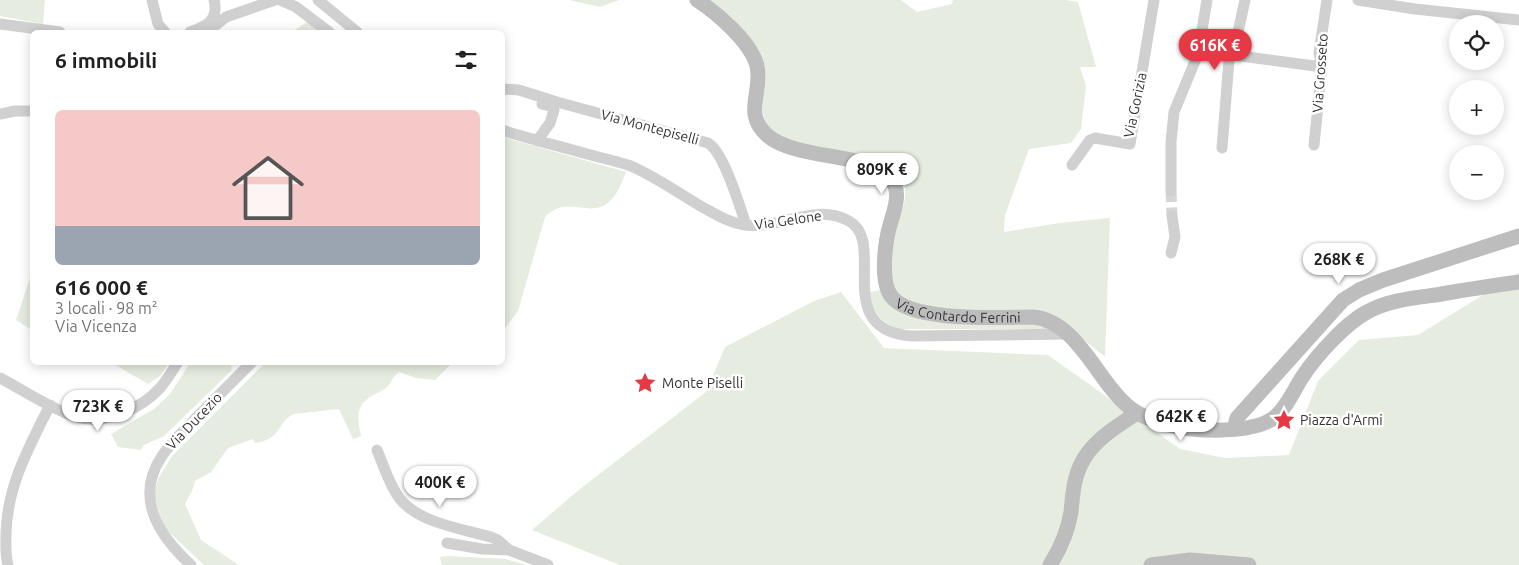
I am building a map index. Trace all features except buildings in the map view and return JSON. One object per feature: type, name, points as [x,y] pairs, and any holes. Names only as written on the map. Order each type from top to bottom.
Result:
[{"type":"main road","name":"Via Contardo Ferrini","points":[[697,0],[721,19],[754,56],[758,74],[754,112],[759,126],[770,138],[792,148],[875,167],[888,174],[892,179],[897,196],[887,239],[885,261],[888,289],[893,298],[908,307],[937,315],[1042,318],[1054,322],[1067,334],[1121,399],[1137,413],[1161,423],[1190,428],[1234,429],[1264,424],[1275,417],[1285,405],[1304,374],[1317,358],[1351,323],[1366,312],[1398,300],[1519,282]]},
{"type":"main road","points":[[1234,429],[1237,418],[1343,300],[1377,282],[1519,236]]},
{"type":"main road","points":[[1050,565],[1064,540],[1074,480],[1082,461],[1100,440],[1137,413]]},
{"type":"main road","points":[[1151,565],[1190,560],[1249,565]]},
{"type":"street","points":[[152,0],[158,24],[163,30]]},
{"type":"street","points":[[208,30],[216,20],[214,0]]},
{"type":"street","points":[[195,30],[216,20],[275,0]]},
{"type":"street","points":[[280,0],[296,7],[326,30]]},
{"type":"street","points":[[318,0],[355,30]]},
{"type":"street","name":"Via Gorizia","points":[[1072,165],[1090,140],[1095,138],[1130,144],[1154,0]]},
{"type":"street","points":[[1171,191],[1171,142],[1174,112],[1198,54],[1207,0]]},
{"type":"street","points":[[1222,148],[1229,60],[1233,55],[1245,0]]},
{"type":"street","name":"Via Grosseto","points":[[1314,145],[1322,67],[1320,53],[1327,0]]},
{"type":"street","points":[[1358,0],[1416,4],[1519,20]]},
{"type":"street","points":[[0,24],[45,30]]},
{"type":"street","points":[[1233,55],[1322,67]]},
{"type":"street","points":[[507,89],[513,96],[552,107],[554,110],[550,122],[537,140]]},
{"type":"street","name":"Via Montepiselli","points":[[507,89],[519,90],[708,143],[713,146],[736,193],[746,225]]},
{"type":"street","points":[[0,114],[30,111]]},
{"type":"street","name":"Via Gelone","points":[[505,131],[630,166],[718,216],[736,224],[771,224],[816,213],[837,215],[854,223],[864,245],[864,281],[867,303],[879,325],[894,333],[912,336],[1067,334]]},
{"type":"street","points":[[1171,253],[1175,237],[1172,216]]},
{"type":"street","points":[[0,378],[69,414],[84,419],[94,419],[113,416],[137,405],[153,394],[166,381],[176,365]]},
{"type":"street","name":"Via Ducezio","points":[[191,565],[167,540],[154,519],[149,499],[153,476],[162,455],[176,438],[249,365]]},
{"type":"street","points":[[8,565],[6,558],[7,521],[15,478],[50,405]]},
{"type":"street","points":[[377,450],[399,498],[411,509],[434,520],[492,537],[508,550],[548,565]]},
{"type":"street","points":[[447,543],[494,551],[508,550]]},
{"type":"shaded area","points":[[0,0],[45,0],[43,24],[0,16]]},
{"type":"shaded area","points":[[569,0],[619,0],[600,7]]},
{"type":"shaded area","points":[[709,0],[901,0],[917,12],[952,4],[953,0],[1066,0],[1078,2],[1096,67],[1080,67],[1086,86],[1081,129],[1071,143],[1029,149],[1005,215],[1004,232],[1060,223],[1110,218],[1105,357],[1066,325],[940,311],[899,298],[892,287],[890,272],[894,238],[905,198],[904,184],[901,177],[893,168],[880,161],[790,142],[777,136],[770,128],[763,114],[765,77],[761,55],[753,42]]},
{"type":"shaded area","points":[[308,21],[323,30],[295,30]]},
{"type":"shaded area","points":[[505,138],[626,172],[615,195],[602,207],[562,207],[553,210],[545,217],[518,311],[505,328]]},
{"type":"shaded area","points":[[1519,273],[1519,565],[620,565],[532,530],[580,489],[706,392],[725,347],[814,301],[841,292],[884,348],[1048,355],[1180,449],[1225,458],[1289,455],[1318,381],[1359,340],[1418,335]]},
{"type":"shaded area","points":[[30,278],[30,329],[16,320]]},
{"type":"shaded area","points":[[881,290],[884,298],[1052,329],[900,329],[893,327],[883,320],[875,311],[870,292]]},
{"type":"shaded area","points":[[115,365],[168,365],[160,376],[148,384]]},
{"type":"shaded area","points":[[189,365],[231,365],[232,370],[164,436],[144,445],[141,450],[118,447],[111,434],[154,409],[170,394]]},
{"type":"shaded area","points":[[263,365],[450,365],[435,380],[416,378],[399,372],[387,387],[363,403],[358,418],[361,436],[353,439],[339,409],[293,414],[270,438],[255,443],[253,439],[228,448],[211,472],[195,481],[185,504],[201,540],[239,565],[204,565],[168,531],[162,522],[155,501],[155,490],[159,477],[172,456]]},
{"type":"shaded area","points":[[440,557],[505,559],[527,565],[442,565]]},
{"type":"tunnel","points":[[1171,191],[1172,216]]},
{"type":"place","name":"Monte Piselli","points":[[645,383]]},
{"type":"place","name":"Piazza d'Armi","points":[[1284,420]]}]
